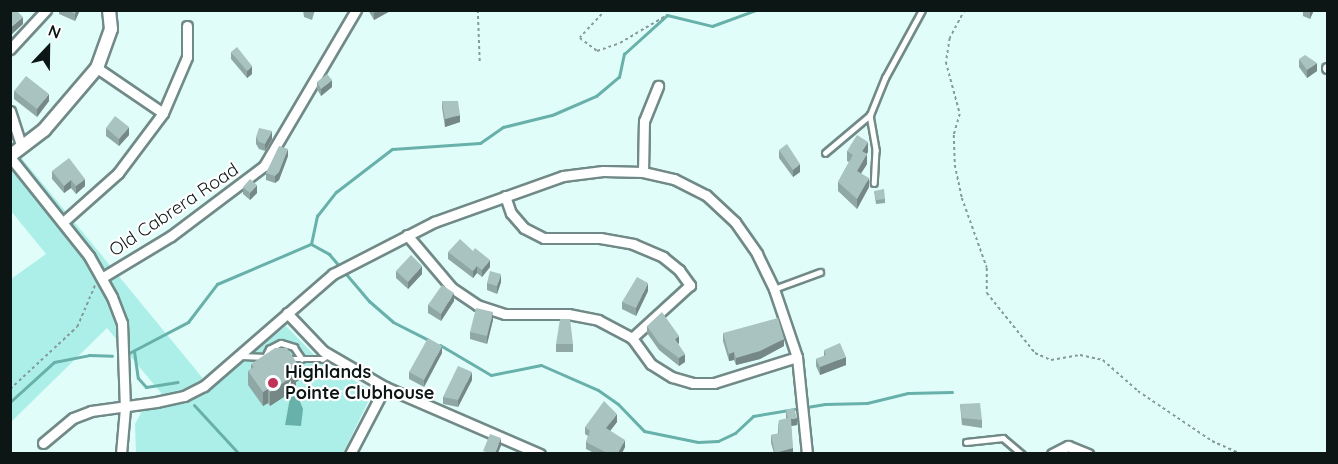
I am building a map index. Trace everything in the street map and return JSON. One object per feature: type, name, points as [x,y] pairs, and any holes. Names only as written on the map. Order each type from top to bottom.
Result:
[{"type":"street","points":[[10,49],[46,10]]},
{"type":"street","points":[[109,10],[111,29],[97,68],[70,103],[10,157],[63,222],[103,277],[122,323],[125,408],[121,453]]},
{"type":"street","name":"Old Cabrera Road","points":[[103,277],[206,212],[264,166],[356,10]]},
{"type":"street","points":[[63,222],[118,173],[163,113],[187,57],[186,27]]},
{"type":"street","points":[[97,68],[163,113]]},
{"type":"street","points":[[643,172],[644,121],[658,86]]},
{"type":"street","points":[[10,111],[22,147]]},
{"type":"street","points":[[43,444],[73,418],[91,411],[125,408],[184,396],[242,356],[333,273],[407,235],[505,196],[563,176],[603,171],[643,172],[674,180],[706,195],[735,222],[757,254],[774,289],[797,357],[807,453]]},
{"type":"street","points":[[505,196],[511,213],[524,228],[544,238],[600,238],[633,244],[663,256],[679,270],[690,285],[632,338]]},
{"type":"street","points":[[407,235],[452,288],[477,305],[505,314],[568,314],[598,320],[632,338],[651,364],[693,383],[714,383],[797,357]]},
{"type":"street","points":[[287,313],[304,334],[329,354],[385,387],[540,453]]},
{"type":"street","points":[[350,453],[385,387]]},
{"type":"street","points":[[1052,453],[1068,446],[1088,453]]},
{"type":"lane","points":[[825,153],[870,115],[885,78],[922,10]]},
{"type":"lane","points":[[870,115],[876,150],[874,183]]},
{"type":"lane","points":[[774,289],[820,272]]},
{"type":"lane","points":[[265,357],[269,349],[281,343],[294,347],[302,359]]},
{"type":"lane","points":[[282,358],[322,359],[329,354]]},
{"type":"lane","points":[[242,356],[274,358]]},
{"type":"lane","points":[[966,442],[1003,438],[1022,453]]},
{"type":"path","points":[[478,10],[480,62]]},
{"type":"path","points":[[606,10],[579,38],[597,51],[620,43],[667,15]]},
{"type":"path","points":[[965,10],[950,38],[946,62],[960,114],[954,135],[956,165],[962,198],[987,268],[987,293],[1035,353],[1051,360],[1080,355],[1103,360],[1137,391],[1212,441],[1240,453]]},
{"type":"path","name":"Old Cabrera Road","points":[[10,389],[77,327],[88,296],[103,277]]},
{"type":"shaded area","points":[[10,144],[210,387],[286,326],[317,358],[373,392],[343,453],[136,453],[135,424],[142,411],[171,405],[107,328],[11,422],[11,279],[46,254],[11,211]]},
{"type":"shaded area","points":[[297,394],[303,409],[301,426],[285,425],[290,398]]},
{"type":"building","points":[[10,10],[16,10],[23,17],[10,28]]},
{"type":"building","points":[[237,47],[252,66],[247,71],[231,52]]},
{"type":"building","points":[[1305,55],[1317,63],[1307,70],[1299,59]]},
{"type":"building","points":[[327,74],[332,80],[321,89],[317,82]]},
{"type":"building","points":[[26,76],[49,94],[37,109],[14,91]]},
{"type":"building","points":[[442,101],[458,101],[460,115],[445,119]]},
{"type":"building","points":[[115,116],[129,127],[119,139],[106,128]]},
{"type":"building","points":[[259,128],[272,131],[265,144],[259,142],[256,137]]},
{"type":"building","points":[[857,135],[868,142],[862,151],[867,154],[857,171],[869,178],[857,199],[838,182],[853,155],[847,151]]},
{"type":"building","points":[[787,144],[800,164],[793,170],[779,150]]},
{"type":"building","points":[[279,146],[288,149],[279,172],[275,176],[266,173]]},
{"type":"building","points":[[69,158],[85,179],[76,186],[71,180],[64,186],[52,171]]},
{"type":"building","points":[[250,179],[257,185],[250,193],[243,187]]},
{"type":"building","points":[[884,189],[885,199],[876,200],[874,191]]},
{"type":"building","points":[[460,239],[473,251],[475,248],[490,260],[482,270],[477,266],[473,271],[448,252]]},
{"type":"building","points":[[411,255],[422,266],[408,282],[396,271]]},
{"type":"building","points":[[490,271],[501,274],[497,286],[487,283]]},
{"type":"building","points":[[637,277],[648,283],[636,308],[622,302]]},
{"type":"building","points":[[442,285],[454,293],[441,314],[428,305]]},
{"type":"building","points":[[476,308],[493,312],[487,336],[470,332]]},
{"type":"building","points":[[662,312],[679,336],[675,339],[685,354],[679,358],[659,343],[647,326]]},
{"type":"building","points":[[778,318],[784,339],[760,351],[736,358],[734,352],[729,354],[723,333]]},
{"type":"building","points":[[560,319],[570,319],[573,344],[556,344]]},
{"type":"building","points":[[428,338],[442,346],[424,380],[409,372]]},
{"type":"building","points":[[840,343],[846,357],[820,367],[816,359],[826,355],[824,350]]},
{"type":"building","points":[[275,348],[287,348],[299,366],[293,370],[296,374],[270,392],[268,389],[263,392],[248,371],[254,367],[251,364]]},
{"type":"building","points":[[458,366],[472,372],[458,400],[443,397]]},
{"type":"building","points":[[604,401],[617,414],[606,428],[625,440],[618,453],[607,453],[586,442],[590,431],[585,427]]},
{"type":"building","points":[[980,403],[982,420],[962,418],[960,404]]},
{"type":"building","points":[[794,408],[797,418],[791,419],[793,448],[775,453],[771,435],[779,433],[779,420],[788,418],[786,410]]},
{"type":"building","points":[[490,434],[501,438],[495,453],[483,451]]},
{"type":"waterway","points":[[129,353],[188,322],[217,284],[311,244],[317,216],[336,192],[392,149],[480,143],[503,127],[552,115],[596,96],[619,77],[624,54],[667,15],[712,26],[756,10]]},
{"type":"waterway","points":[[311,244],[329,254],[369,301],[393,322],[428,340]]},
{"type":"waterway","points":[[440,345],[491,375],[541,365],[598,390],[618,404],[644,431],[698,442],[718,441],[735,433],[753,416],[825,404],[867,403],[908,393],[952,392]]},
{"type":"waterway","points":[[134,351],[138,378],[146,387],[178,382]]},
{"type":"waterway","points":[[10,402],[54,362],[89,355],[112,356]]},
{"type":"waterway","points":[[194,405],[239,454]]},
{"type":"place","name":"Highlands Pointe Clubhouse","points":[[273,383]]}]
